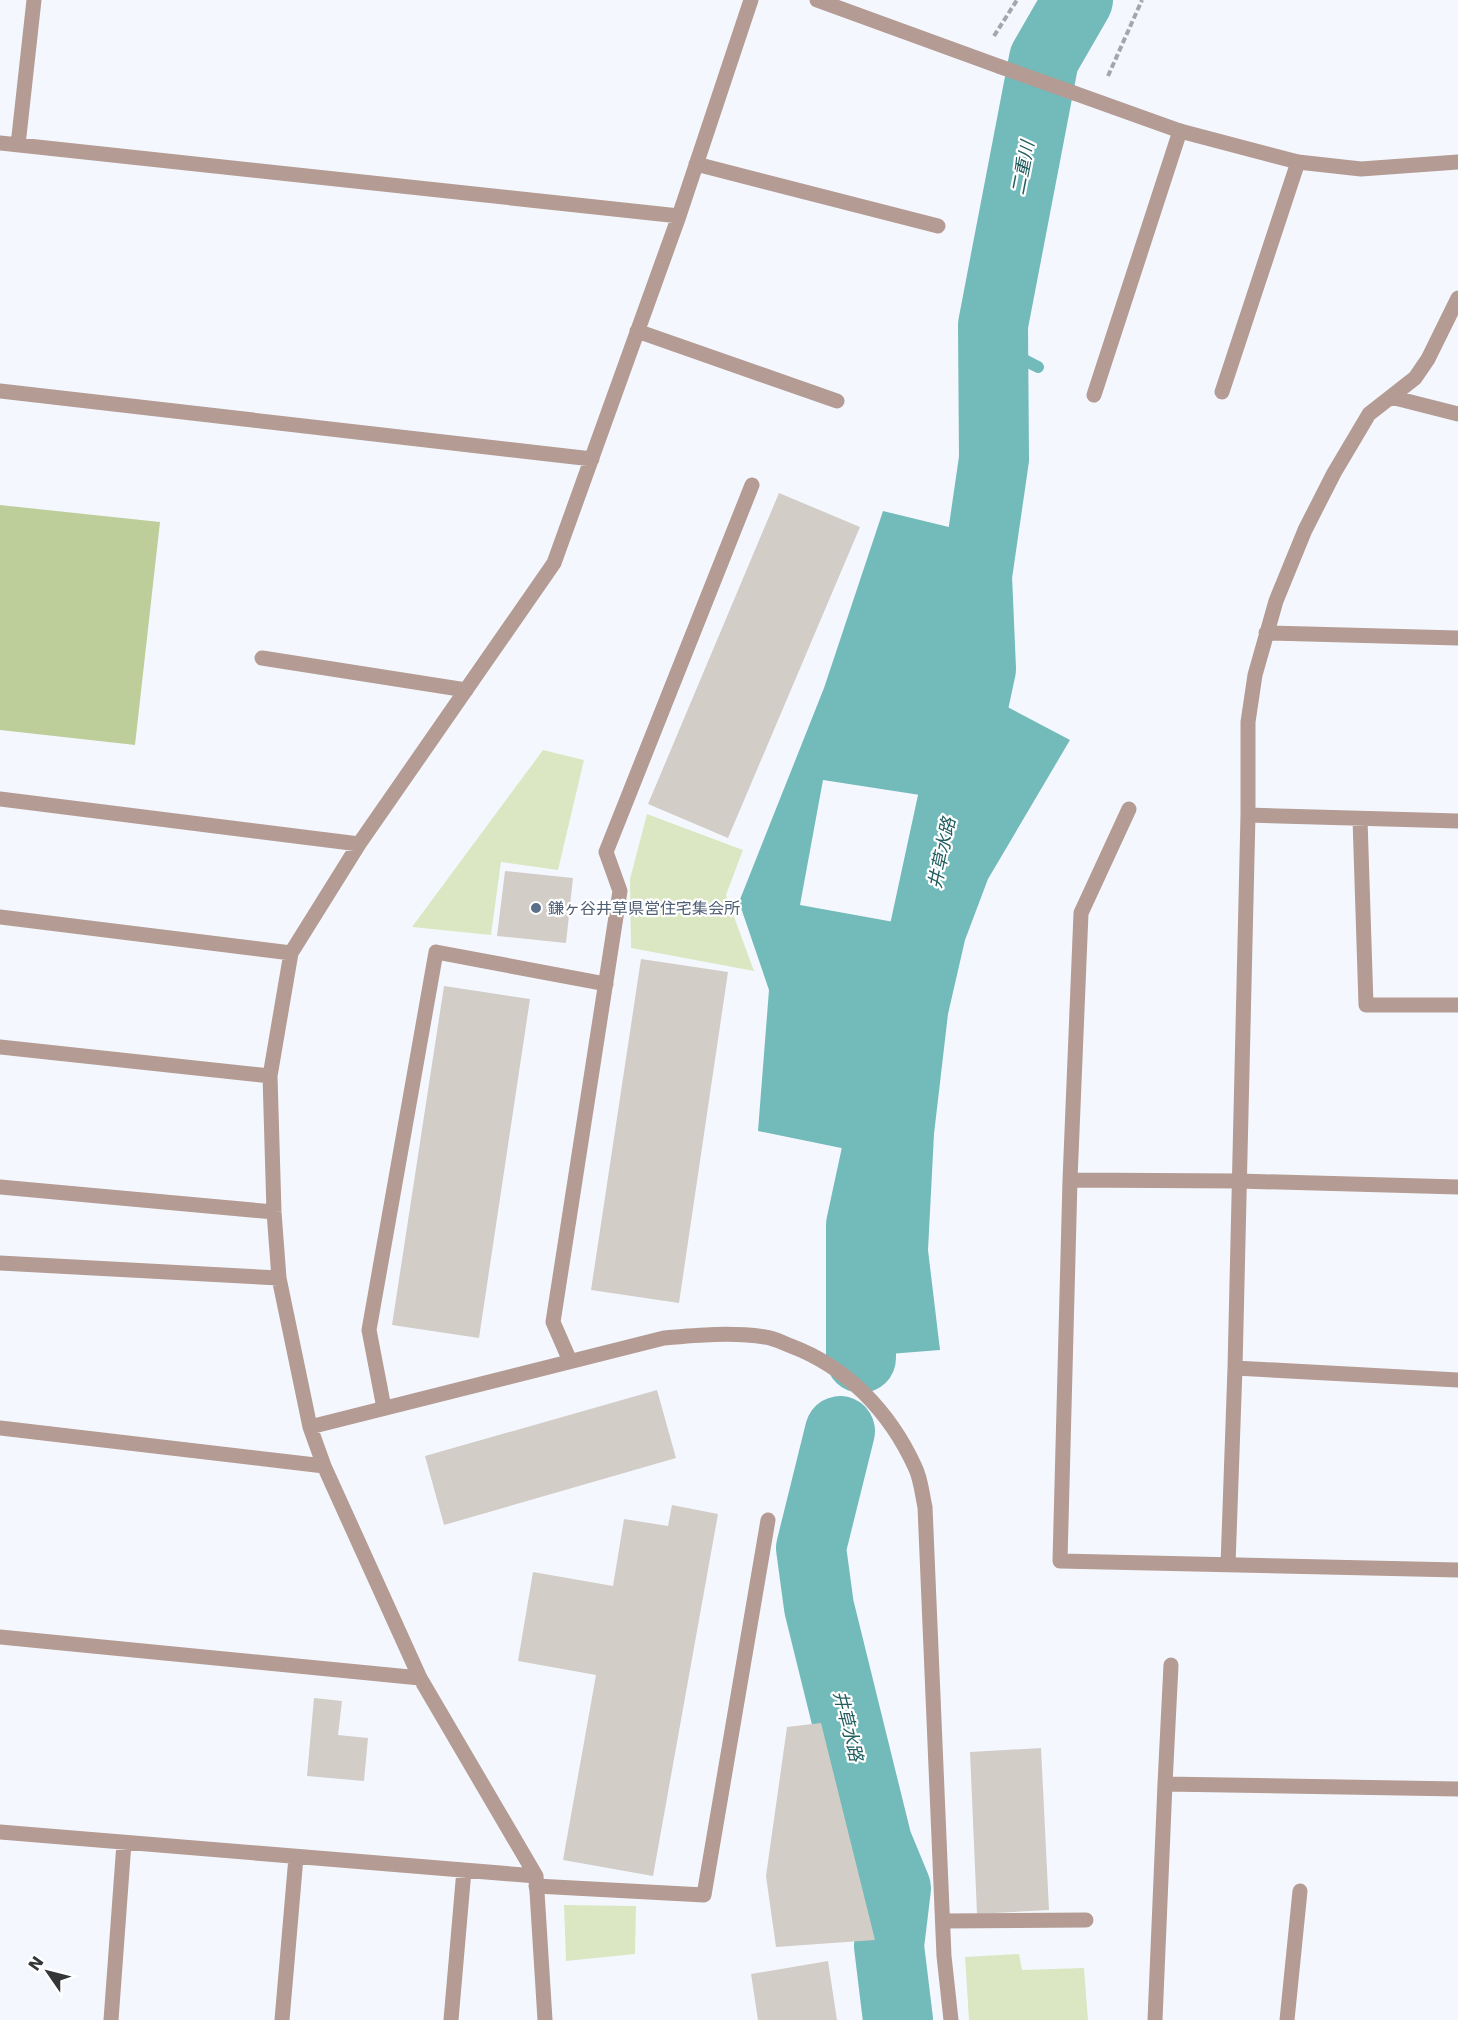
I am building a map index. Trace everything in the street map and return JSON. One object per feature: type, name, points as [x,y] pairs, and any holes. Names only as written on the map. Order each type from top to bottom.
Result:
[{"type":"street","points":[[18,145],[34,0]]},
{"type":"street","points":[[544,2020],[536,1881],[420,1678],[324,1466],[309,1427],[279,1278],[274,1212],[270,1076],[291,953],[359,844],[554,563],[679,216],[752,0]]},
{"type":"street","points":[[817,0],[1180,131],[1298,162],[1361,169],[1458,162]]},
{"type":"street","points":[[1094,395],[1180,131]]},
{"type":"street","points":[[0,143],[679,216]]},
{"type":"street","points":[[1221,392],[1298,162]]},
{"type":"street","points":[[696,164],[938,226]]},
{"type":"street","points":[[1228,1565],[1235,1368],[1248,815],[1248,722],[1255,675],[1276,601],[1305,531],[1334,473],[1369,414],[1415,378],[1428,359],[1458,298]]},
{"type":"street","points":[[637,331],[837,401]]},
{"type":"street","points":[[0,391],[592,459]]},
{"type":"street","points":[[1391,397],[1458,414]]},
{"type":"street","points":[[570,1361],[553,1322],[620,891],[606,852],[752,485]]},
{"type":"street","points":[[1266,633],[1458,638]]},
{"type":"street","points":[[262,658],[466,690]]},
{"type":"street","points":[[0,799],[359,844]]},
{"type":"street","points":[[1129,809],[1082,913],[1070,1180],[1060,1561],[1458,1570]]},
{"type":"street","points":[[1248,815],[1458,821]]},
{"type":"street","points":[[1360,819],[1366,1005],[1458,1005]]},
{"type":"street","points":[[0,917],[291,953]]},
{"type":"street","points":[[384,1408],[369,1330],[436,952],[606,984]]},
{"type":"street","points":[[0,1047],[270,1076]]},
{"type":"street","points":[[1070,1180],[1239,1181],[1458,1187]]},
{"type":"street","points":[[0,1187],[274,1212]]},
{"type":"street","points":[[0,1263],[279,1278]]},
{"type":"street","points":[[309,1427],[664,1338],[711,1334],[767,1337],[799,1349],[831,1366],[873,1400],[897,1435],[916,1469],[925,1507],[944,1956],[951,2020]]},
{"type":"street","points":[[1235,1368],[1458,1380]]},
{"type":"street","points":[[0,1428],[324,1466]]},
{"type":"street","points":[[0,1832],[464,1870],[536,1881],[704,1895],[768,1520]]},
{"type":"street","points":[[0,1637],[420,1678]]},
{"type":"street","points":[[1155,2020],[1171,1665]]},
{"type":"street","points":[[1166,1784],[1458,1789]]},
{"type":"street","points":[[111,2020],[124,1843]]},
{"type":"street","points":[[282,2020],[296,1857]]},
{"type":"street","points":[[452,2020],[464,1870]]},
{"type":"street","points":[[1287,2020],[1300,1891]]},
{"type":"street","points":[[943,1921],[1086,1920]]},
{"type":"path","points":[[978,59],[1017,0]]},
{"type":"path","points":[[1096,102],[1142,0]]},
{"type":"green space","points":[[0,505],[160,522],[135,745],[0,730]]},
{"type":"green space","points":[[543,750],[584,760],[558,870],[501,862],[491,935],[412,927]]},
{"type":"green space","points":[[647,814],[743,850],[726,895],[754,971],[631,948],[630,879]]},
{"type":"green space","points":[[564,1905],[636,1906],[635,1954],[566,1961]]},
{"type":"green space","points":[[1019,1954],[1022,1970],[1084,1968],[1088,2020],[969,2020],[965,1957]]},
{"type":"water","points":[[883,511],[957,529],[950,578],[954,660],[933,797],[823,780],[800,905],[905,924],[851,1150],[758,1131],[769,990],[739,902],[824,688]]},
{"type":"water","points":[[1000,703],[1070,740],[988,879],[965,940],[948,1014],[934,1134],[928,1250],[940,1350],[889,1354],[885,1246],[888,1215],[966,880]]},
{"type":"building","points":[[779,493],[860,527],[728,838],[648,804]]},
{"type":"building","points":[[505,871],[573,878],[566,943],[497,936]]},
{"type":"building","points":[[641,959],[728,972],[679,1303],[591,1290]]},
{"type":"building","points":[[444,986],[530,999],[479,1338],[392,1325]]},
{"type":"building","points":[[657,1390],[676,1458],[444,1525],[425,1456]]},
{"type":"building","points":[[672,1505],[718,1514],[653,1876],[563,1860],[596,1675],[518,1661],[533,1572],[613,1586],[624,1519],[668,1526]]},
{"type":"building","points":[[314,1698],[342,1701],[338,1735],[368,1738],[364,1781],[307,1776]]},
{"type":"building","points":[[821,1723],[875,1940],[776,1947],[766,1876],[787,1727]]},
{"type":"building","points":[[1041,1748],[1049,1910],[977,1914],[970,1752]]},
{"type":"building","points":[[828,1961],[837,2020],[758,2020],[751,1974]]},
{"type":"waterway","name":"井草水路","points":[[861,1358],[861,1225],[981,669],[977,576],[994,459],[993,325],[1044,59],[1078,0]]},
{"type":"waterway","points":[[993,344],[1038,367]]},
{"type":"waterway","name":"井草水路","points":[[840,1431],[811,1548],[819,1607],[877,1842],[896,1888],[889,1946],[898,2020]]},
{"type":"place","name":"鎌ヶ谷井草県営住宅集会所","points":[[536,908]]},
{"type":"water label","name":"二重川","points":[[1023,168]]}]
